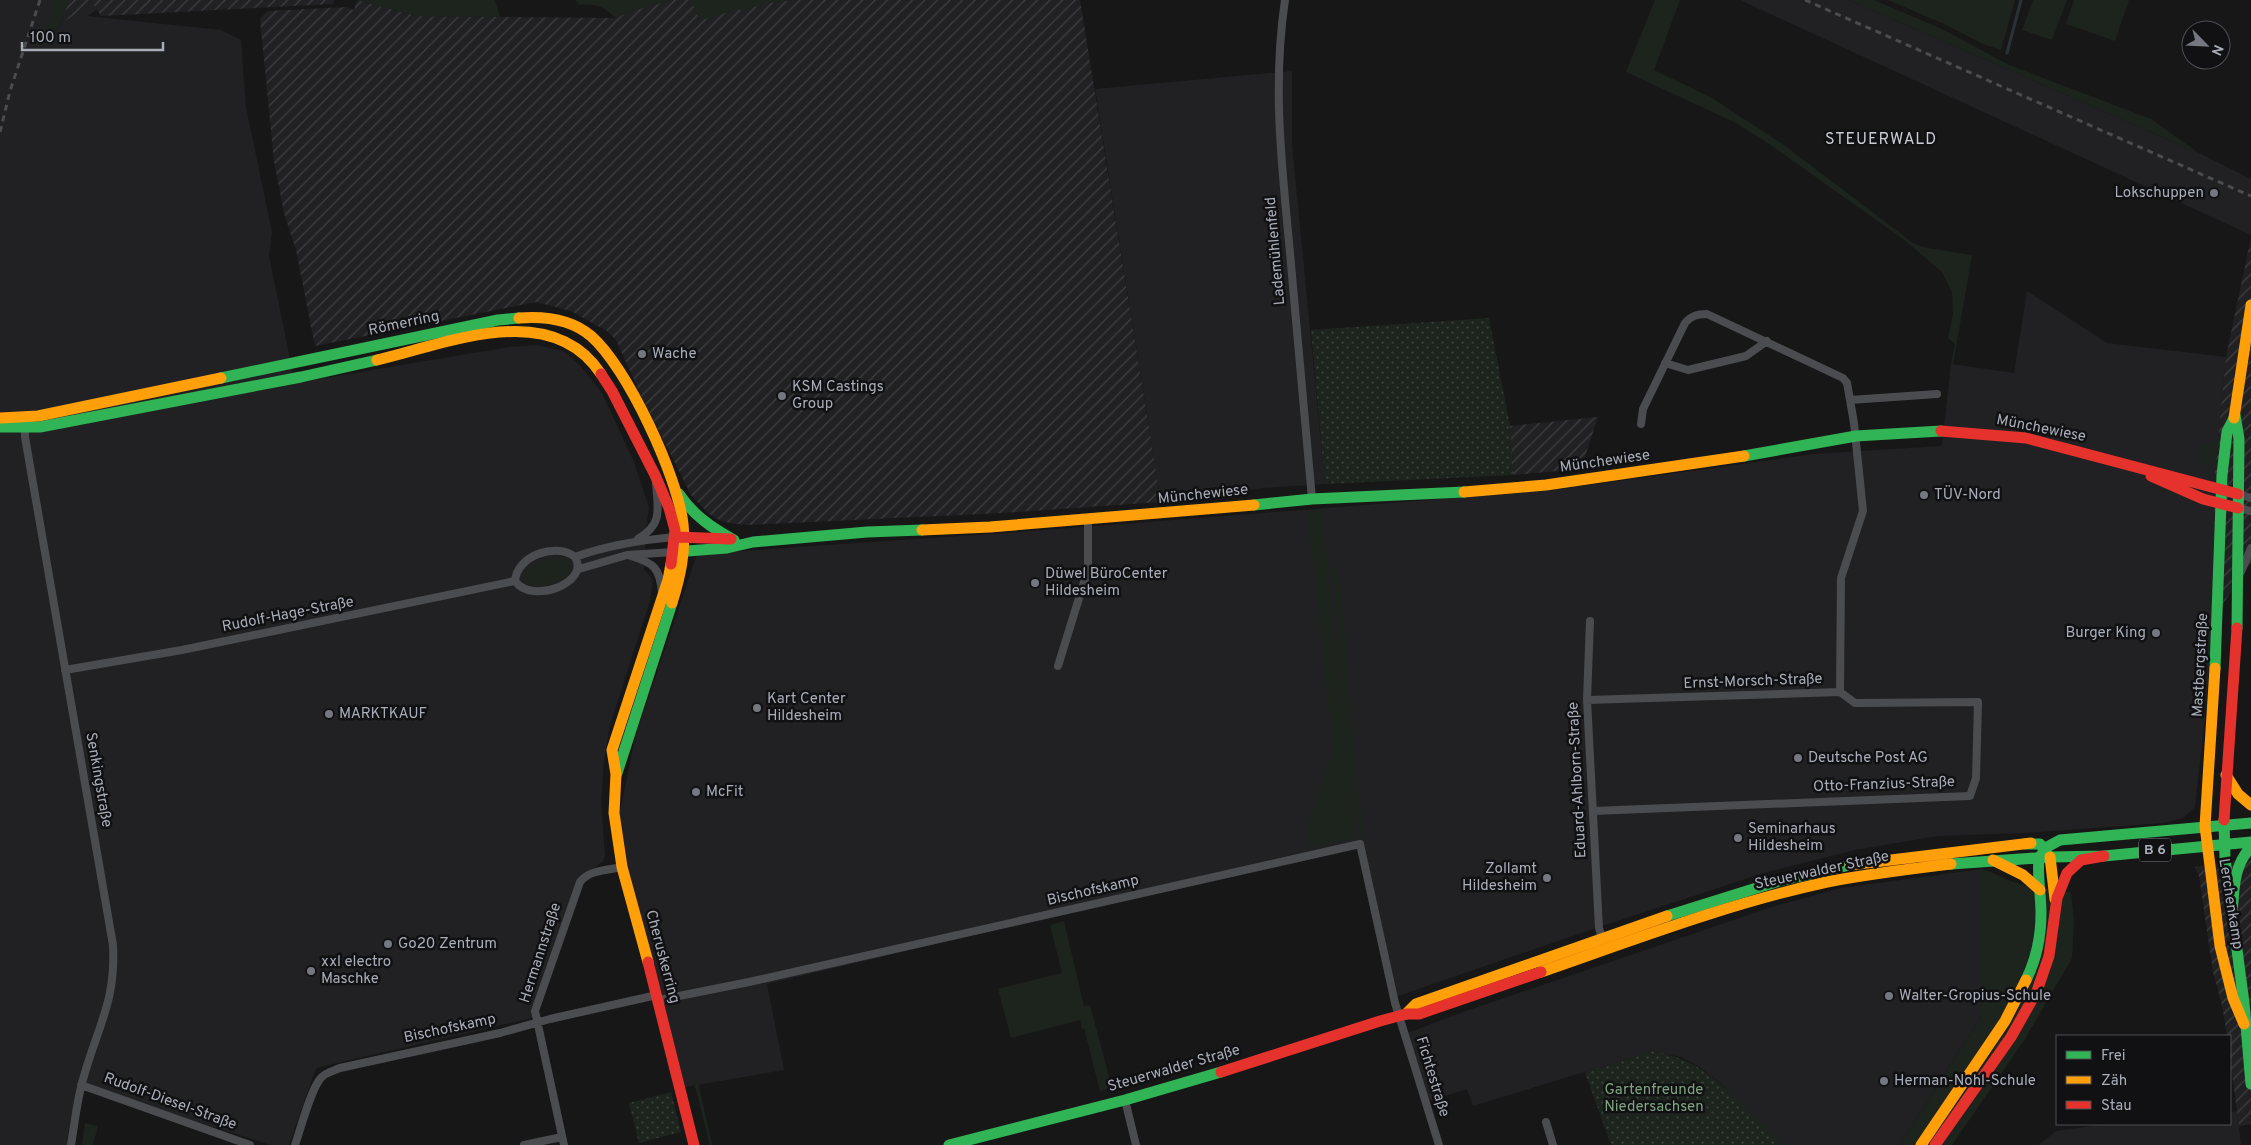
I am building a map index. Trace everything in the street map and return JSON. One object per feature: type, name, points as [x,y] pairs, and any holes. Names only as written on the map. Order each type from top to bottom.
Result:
[{"type":"main road","name":"Mastbergstraße","points":[[2206,845],[2205,826],[2218,615],[2222,490],[2227,432],[2235,415],[2251,305]]},
{"type":"main road","name":"Römerring","points":[[0,427],[498,320],[542,316],[558,319],[591,336],[604,348],[622,375],[673,484],[682,517],[679,537]]},
{"type":"main road","name":"Römerring","points":[[0,418],[40,427],[313,374],[475,336],[504,331],[530,331],[568,343],[580,351],[597,368],[612,391],[656,475],[679,537]]},
{"type":"main road","name":"Mastbergstraße","points":[[2224,825],[2226,775],[2235,674],[2239,577],[2239,439],[2235,415]]},
{"type":"main road","name":"Münchewiese","points":[[679,552],[728,548],[753,542],[867,532],[956,530],[1312,499],[1435,494],[1579,482],[1856,436],[1940,431],[2005,435],[2048,443],[2222,490]]},
{"type":"main road","name":"Münchewiese","points":[[2122,463],[2197,497],[2221,505]]},
{"type":"main road","name":"Münchewiese","points":[[673,484],[693,514],[706,525],[734,540]]},
{"type":"main road","points":[[2222,490],[2238,494]]},
{"type":"main road","points":[[2221,505],[2238,508]]},
{"type":"main road","name":"Münchewiese","points":[[679,537],[753,542]]},
{"type":"main road","name":"Cheruskerring","points":[[616,774],[682,570],[679,537]]},
{"type":"main road","name":"Cheruskerring","points":[[679,552],[662,597],[612,750],[616,774],[614,813],[622,867],[658,998],[694,1145]]},
{"type":"main road","points":[[2226,775],[2238,794],[2251,806]]},
{"type":"main road","name":"B 6","points":[[2224,825],[2251,823]]},
{"type":"main road","name":"Steuerwalder Straße","points":[[949,1145],[1125,1100],[1264,1060],[1402,1015],[1416,1004],[1605,943],[1771,883],[1825,870],[1942,852],[2224,825]]},
{"type":"main road","name":"Lerchenkamp","points":[[2224,825],[2224,844],[2244,1002],[2244,1024],[2251,1084]]},
{"type":"main road","name":"B 6","points":[[2045,855],[2060,840]]},
{"type":"main road","name":"B 6","points":[[2224,844],[2251,842]]},
{"type":"main road","name":"Steuerwalder Straße","points":[[2026,844],[2040,844],[2045,855]]},
{"type":"main road","name":"Steuerwalder Straße","points":[[1605,943],[1809,887],[1900,870],[2045,855],[2104,856],[2224,844]]},
{"type":"main road","name":"Lerchenkamp","points":[[2206,845],[2220,946],[2233,998],[2244,1024]]},
{"type":"main road","points":[[2232,916],[2236,870],[2241,857],[2251,847]]},
{"type":"main road","points":[[1921,1145],[2005,1021],[2021,992],[2036,954],[2040,928],[2038,869],[2045,855]]},
{"type":"main road","points":[[2045,855],[2056,907]]},
{"type":"main road","name":"B 6","points":[[1934,1145],[2016,1027],[2037,991],[2051,951],[2056,907],[2064,878],[2069,870],[2084,858],[2104,856]]},
{"type":"main road","points":[[1993,860],[2023,874],[2040,890]]},
{"type":"street","name":"Lademühlenfeld","points":[[1285,0],[1280,34],[1278,85],[1280,145],[1312,499]]},
{"type":"street","name":"Ernst-Morsch-Straße","points":[[1587,700],[1840,692],[1841,578],[1863,511],[1856,436],[1846,383],[1843,378],[1707,314],[1698,314],[1690,317],[1684,323],[1665,363]]},
{"type":"street","points":[[1640,424],[1643,409],[1665,363],[1688,370],[1746,356],[1767,341]]},
{"type":"street","points":[[1850,400],[1937,394]]},
{"type":"street","name":"Senkingstraße","points":[[25,423],[65,670],[113,945],[114,967],[110,1001],[81,1085],[71,1145]]},
{"type":"street","points":[[636,540],[653,529],[657,520],[656,475]]},
{"type":"street","points":[[2238,494],[2251,498]]},
{"type":"street","points":[[2238,508],[2251,511]]},
{"type":"street","points":[[1058,666],[1088,568],[1088,520]]},
{"type":"street","points":[[575,557],[578,569],[576,575],[562,585],[535,592],[525,591],[515,581],[516,572],[530,557],[562,551],[575,557],[600,548],[636,540],[679,537]]},
{"type":"street","points":[[2239,577],[2251,548]]},
{"type":"street","points":[[578,569],[627,555],[679,552]]},
{"type":"street","points":[[627,555],[646,561],[654,566],[660,576],[662,597]]},
{"type":"street","name":"Rudolf-Hage-Straße","points":[[65,670],[182,650],[515,581]]},
{"type":"street","name":"Eduard-Ahlborn-Straße","points":[[1590,621],[1587,700],[1599,928],[1605,943]]},
{"type":"street","name":"Otto-Franzius-Straße","points":[[1593,811],[1970,796],[1976,778],[1978,702],[1855,703],[1840,692]]},
{"type":"street","name":"Bischofskamp","points":[[295,1145],[320,1078],[340,1068],[550,1019],[749,982],[1360,844],[1402,1015]]},
{"type":"street","name":"Hermannstraße","points":[[524,1145],[563,1141],[535,1015],[536,1008],[580,882],[585,876],[592,873],[622,867]]},
{"type":"street","name":"Fichtestraße","points":[[1402,1015],[1439,1145]]},
{"type":"street","name":"Rudolf-Diesel-Straße","points":[[81,1085],[250,1145]]},
{"type":"street","points":[[1125,1100],[1136,1145]]},
{"type":"street","points":[[1546,1122],[1553,1145]]},
{"type":"shaded area","points":[[0,0],[53,0],[42,47],[60,25],[92,2],[97,9],[88,16],[221,30],[241,40],[246,107],[272,232],[269,256],[295,383],[509,347],[536,345],[563,351],[579,364],[602,393],[634,462],[649,507],[644,569],[653,580],[650,601],[610,725],[604,761],[601,801],[605,856],[603,861],[584,876],[532,1018],[316,1068],[289,1145],[271,1145],[82,1086],[70,1145],[0,1145]]},
{"type":"shaded area","points":[[69,0],[334,0],[333,4],[101,16],[92,2],[60,25]]},
{"type":"shaded area","points":[[357,0],[417,16],[615,18],[634,10],[672,0],[734,0],[768,3],[792,0],[1080,0],[1161,502],[1003,513],[747,525],[729,523],[717,519],[708,513],[691,495],[639,391],[616,340],[607,331],[571,311],[536,302],[315,346],[296,250],[284,213],[274,161],[260,19],[267,11],[346,7],[354,10]]},
{"type":"shaded area","points":[[1740,0],[1849,0],[2199,153],[2251,179],[2251,235]]},
{"type":"shaded area","points":[[1292,71],[1292,144],[1325,484],[1263,488],[1161,502],[1095,89]]},
{"type":"shaded area","points":[[2251,237],[2251,562],[2213,619],[2215,470],[2226,357]]},
{"type":"shaded area","points":[[2027,291],[2107,343],[2226,357],[2215,470],[2213,619],[2205,717],[2195,807],[2183,818],[2163,823],[2025,833],[1938,836],[1855,850],[1767,872],[1395,997],[1357,844],[767,984],[784,1070],[680,1088],[627,881],[619,816],[636,734],[697,554],[1005,533],[1545,491],[1814,454],[1942,446],[1951,364],[2014,373]]},
{"type":"shaded area","points":[[1598,417],[1581,469],[1514,475],[1510,426]]},
{"type":"shaded area","points":[[2251,856],[2251,1124],[2239,1126],[2231,1066],[2231,1035],[2227,1035],[2222,1005],[2213,972],[2199,876],[2195,867],[2237,860],[2246,863]]},
{"type":"shaded area","points":[[1982,869],[1982,1015],[1900,1145],[1781,1145],[1719,1082],[1698,1066],[1681,1057],[1653,1051],[1473,1106],[1467,1089],[1426,1102],[1407,1033],[1466,1011],[1775,906],[1841,888]]},
{"type":"shaded area","points":[[2237,1111],[2241,1145],[2038,1145],[2056,1131],[2100,1125],[2231,1125],[2231,1112]]},
{"type":"green space","points":[[53,0],[69,0],[60,25],[41,48]]},
{"type":"green space","points":[[357,0],[495,0],[500,17],[417,16]]},
{"type":"green space","points":[[575,0],[672,0],[634,10],[615,18],[599,7],[580,5]]},
{"type":"green space","points":[[691,0],[792,0],[768,3],[744,10],[735,10],[706,19],[698,17]]},
{"type":"green space","points":[[1655,0],[1680,0],[1654,70],[1712,98],[1784,145],[1913,243],[1927,248],[1972,255],[1953,365],[1951,364],[1955,344],[1948,338],[1953,314],[1952,293],[1942,272],[1903,239],[1765,141],[1734,122],[1626,72]]},
{"type":"green space","points":[[1849,0],[1874,0],[1942,29],[2009,65],[2151,119],[2199,153]]},
{"type":"green space","points":[[1888,0],[2015,0],[2001,50],[1983,44],[1944,24]]},
{"type":"green space","points":[[2033,0],[2067,0],[2052,40],[2022,30]]},
{"type":"green space","points":[[2074,0],[2129,0],[2115,41],[2066,24]]},
{"type":"green space","points":[[1489,318],[1510,426],[1514,475],[1325,484],[1311,330]]},
{"type":"green space","points":[[2219,441],[2215,467],[2199,462],[2197,457],[2202,445]]},
{"type":"green space","points":[[1322,510],[1357,838],[1310,846],[1305,833],[1333,750],[1307,511]]},
{"type":"green space","points":[[557,558],[570,561],[572,569],[563,578],[549,585],[542,586],[535,586],[523,580],[526,570],[530,567]]},
{"type":"green space","points":[[1331,561],[1340,575],[1355,763],[1364,835],[1360,837],[1349,764]]},
{"type":"green space","points":[[1982,869],[2019,884],[2071,892],[2074,920],[2072,958],[2025,1039],[1952,1145],[1900,1145],[1982,1015]]},
{"type":"green space","points":[[1064,921],[1084,1006],[1090,1005],[1112,1088],[1100,1091],[1084,1028],[1082,1029],[1080,1020],[1011,1038],[998,989],[1062,973],[1050,925]]},
{"type":"green space","name":"Gartenfreunde Niedersachsen","points":[[1653,1051],[1683,1060],[1717,1081],[1781,1145],[1611,1145],[1585,1072]]},
{"type":"green space","points":[[697,1077],[712,1145],[710,1145],[693,1079]]},
{"type":"green space","points":[[671,1092],[681,1132],[639,1143],[629,1103]]},
{"type":"green space","points":[[85,1123],[98,1126],[93,1145],[82,1145]]},
{"type":"waterway","points":[[2007,53],[2021,0]]},
{"type":"railway","points":[[0,132],[10,91],[40,0]]},
{"type":"railway","points":[[1805,0],[2251,196]]},
{"type":"traffic: fast","points":[[221,378],[498,320],[519,318]]},
{"type":"traffic: fast","points":[[0,427],[40,427],[301,377],[377,360]]},
{"type":"traffic: fast","points":[[2235,415],[2239,439],[2237,628]]},
{"type":"traffic: fast","points":[[2215,668],[2222,475],[2227,432],[2234,418]]},
{"type":"traffic: fast","points":[[1744,456],[1856,436],[1941,431]]},
{"type":"traffic: fast","points":[[1254,505],[1312,499],[1464,492]]},
{"type":"traffic: fast","points":[[679,494],[684,502],[704,520],[734,540]]},
{"type":"traffic: fast","points":[[674,552],[727,548],[753,542],[867,532],[922,530]]},
{"type":"traffic: fast","points":[[617,773],[672,603]]},
{"type":"traffic: fast","points":[[2224,820],[2225,859],[2244,1003],[2251,1084]]},
{"type":"traffic: fast","points":[[2039,858],[2047,847],[2060,840],[2251,823]]},
{"type":"traffic: fast","points":[[2050,857],[2104,856],[2251,842]]},
{"type":"traffic: fast","points":[[1951,864],[2050,857],[2040,844],[2026,844]]},
{"type":"traffic: fast","points":[[2232,915],[2234,888],[2238,870],[2245,854],[2251,847]]},
{"type":"traffic: fast","points":[[2026,980],[2035,956],[2040,930],[2039,858]]},
{"type":"traffic: fast","points":[[1667,916],[1779,881],[1850,865]]},
{"type":"traffic: fast","points":[[949,1145],[1125,1100],[1221,1072]]},
{"type":"traffic: slow","points":[[2234,418],[2251,305]]},
{"type":"traffic: slow","points":[[519,318],[547,318],[566,322],[583,330],[605,351],[635,397],[649,424],[672,479],[683,524],[682,564],[672,603]]},
{"type":"traffic: slow","points":[[377,360],[465,337],[496,332],[526,332],[555,338],[580,351],[601,374]]},
{"type":"traffic: slow","points":[[0,418],[38,416],[221,378]]},
{"type":"traffic: slow","points":[[1464,492],[1546,485],[1744,456]]},
{"type":"traffic: slow","points":[[922,530],[990,527],[1254,505]]},
{"type":"traffic: slow","points":[[648,962],[622,867],[614,813],[616,774],[612,750],[668,580],[671,564]]},
{"type":"traffic: slow","points":[[2215,668],[2205,826],[2220,946],[2233,998],[2244,1024]]},
{"type":"traffic: slow","points":[[2226,775],[2238,794],[2251,805]]},
{"type":"traffic: slow","points":[[1850,865],[2031,843]]},
{"type":"traffic: slow","points":[[2050,857],[2055,899]]},
{"type":"traffic: slow","points":[[1993,860],[2023,875],[2040,890]]},
{"type":"traffic: slow","points":[[1541,972],[1683,922],[1755,900],[1827,882],[1951,864]]},
{"type":"traffic: slow","points":[[1406,1014],[1416,1004],[1667,916]]},
{"type":"traffic: slow","points":[[1921,1145],[2005,1021],[2026,980]]},
{"type":"traffic: jam","points":[[601,374],[612,391],[655,475],[669,508],[675,530],[671,564]]},
{"type":"traffic: jam","points":[[1941,431],[2026,438],[2238,494]]},
{"type":"traffic: jam","points":[[2151,476],[2203,499],[2238,508]]},
{"type":"traffic: jam","points":[[677,537],[731,539]]},
{"type":"traffic: jam","points":[[2224,820],[2237,628]]},
{"type":"traffic: jam","points":[[1935,1145],[2011,1037],[2037,991],[2049,956],[2057,898],[2067,873],[2081,860],[2104,856]]},
{"type":"traffic: jam","points":[[648,962],[694,1145]]},
{"type":"traffic: jam","points":[[1221,1072],[1380,1021],[1406,1014],[1419,1014],[1541,972]]},
{"type":"place","name":"Lokschuppen","points":[[2214,193]]},
{"type":"place","name":"Wache","points":[[642,354]]},
{"type":"place","name":"KSM Castings Group","points":[[782,396]]},
{"type":"place","name":"TÜV-Nord","points":[[1924,495]]},
{"type":"place","name":"Düwel BüroCenter Hildesheim","points":[[1035,583]]},
{"type":"place","name":"Burger King","points":[[2156,633]]},
{"type":"place","name":"Kart Center Hildesheim","points":[[757,708]]},
{"type":"place","name":"MARKTKAUF","points":[[329,714]]},
{"type":"place","name":"Deutsche Post AG","points":[[1798,758]]},
{"type":"place","name":"McFit","points":[[696,792]]},
{"type":"place","name":"Seminarhaus Hildesheim","points":[[1738,838]]},
{"type":"place","name":"Zollamt Hildesheim","points":[[1547,878]]},
{"type":"place","name":"Go20 Zentrum","points":[[388,944]]},
{"type":"place","name":"xxl electro Maschke","points":[[311,971]]},
{"type":"place","name":"Walter-Gropius-Schule","points":[[1889,996]]},
{"type":"place","name":"Herman-Nohl-Schule","points":[[1884,1081]]},
{"type":"district","name":"STEUERWALD","points":[[1881,140]]}]
